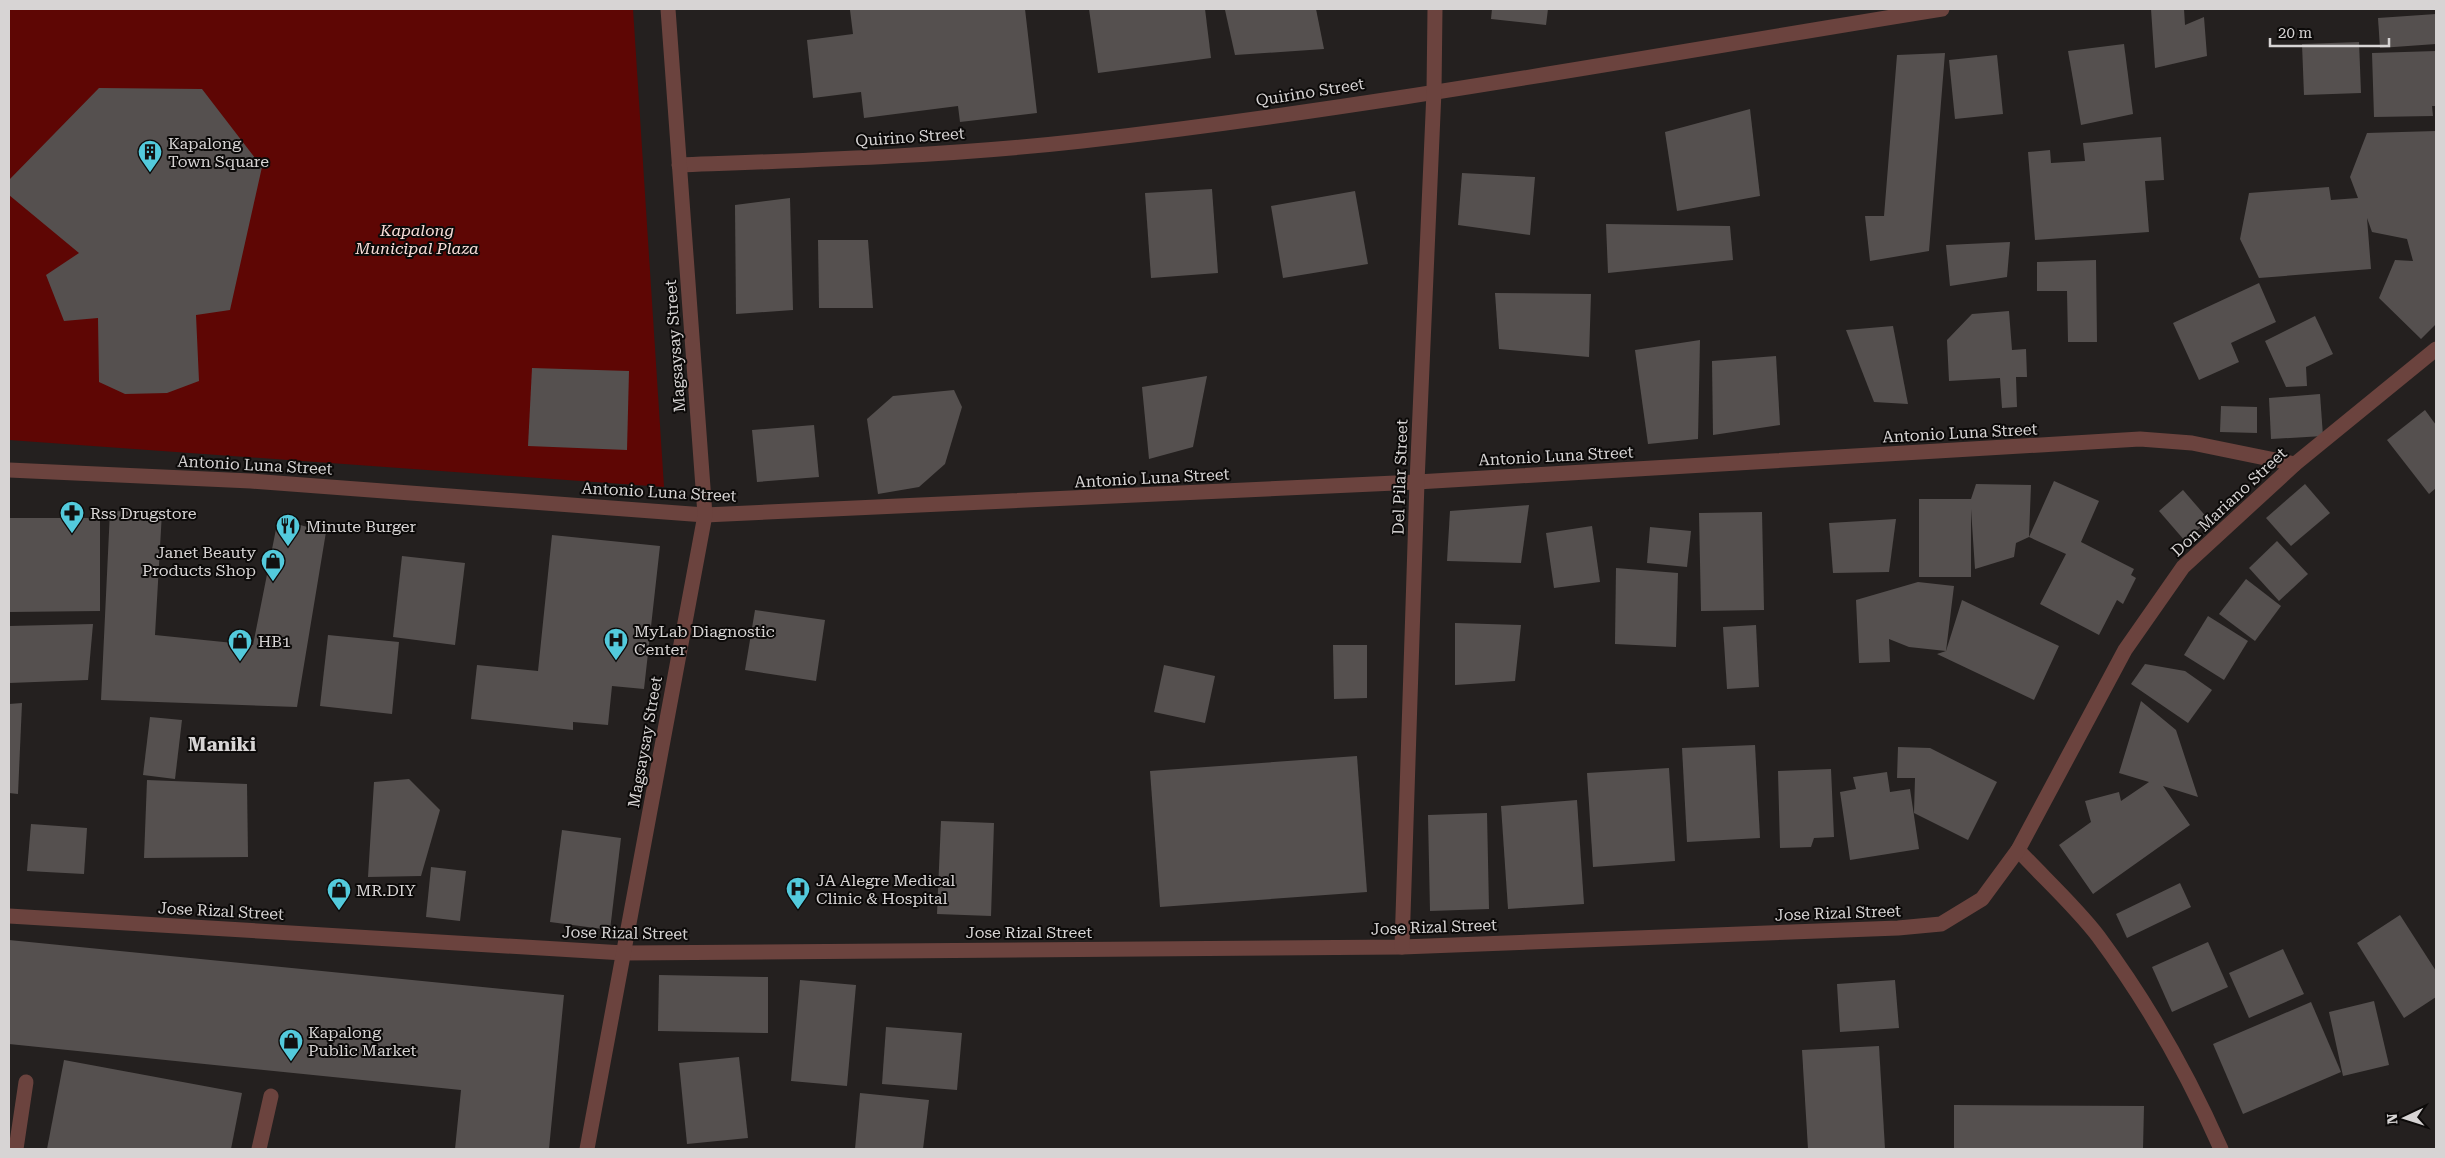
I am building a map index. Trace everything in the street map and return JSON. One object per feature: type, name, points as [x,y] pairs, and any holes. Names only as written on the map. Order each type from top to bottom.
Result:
[{"type":"street","name":"Magsaysay Street","points":[[587,1149],[705,515],[668,9]]},
{"type":"street","name":"Del Pilar Street","points":[[1402,947],[1417,482],[1434,91],[1435,9]]},
{"type":"street","name":"Quirino Street","points":[[680,165],[889,157],[1078,141],[1196,127],[1434,91],[1942,9]]},
{"type":"street","name":"Don Mariano Street","points":[[2018,850],[2125,650],[2183,567],[2295,464],[2436,349]]},
{"type":"street","name":"Antonio Luna Street","points":[[9,470],[251,481],[705,515],[1417,482],[2140,439],[2192,443],[2295,464]]},
{"type":"street","name":"Jose Rizal Street","points":[[9,916],[624,953],[1402,947],[1898,928],[1941,924],[1982,899],[2018,850]]},
{"type":"street","points":[[2018,850],[2097,935],[2148,1011],[2196,1093],[2221,1149]]},
{"type":"street","points":[[16,1149],[26,1082]]},
{"type":"street","points":[[259,1149],[271,1096]]},
{"type":"green space","name":"Kapalong Municipal Plaza","points":[[9,9],[633,9],[664,487],[9,440]]},
{"type":"building","points":[[1025,9],[1037,113],[960,122],[958,106],[864,118],[861,92],[813,98],[807,40],[853,34],[850,10]]},
{"type":"building","points":[[1089,9],[1205,9],[1211,58],[1098,73]]},
{"type":"building","points":[[1316,9],[1324,49],[1235,55],[1225,10]]},
{"type":"building","points":[[1492,9],[1548,9],[1546,25],[1491,19]]},
{"type":"building","points":[[2151,9],[2184,9],[2185,25],[2204,17],[2207,56],[2155,68]]},
{"type":"building","points":[[2436,14],[2436,44],[2380,48],[2378,18]]},
{"type":"building","points":[[2359,42],[2361,93],[2304,95],[2302,44]]},
{"type":"building","points":[[2124,44],[2133,114],[2081,125],[2068,51]]},
{"type":"building","points":[[2436,51],[2436,106],[2432,106],[2433,116],[2374,117],[2372,53]]},
{"type":"building","points":[[1945,53],[1929,251],[1870,261],[1865,216],[1884,216],[1897,55]]},
{"type":"building","points":[[1997,55],[2003,114],[1955,119],[1949,60]]},
{"type":"building","points":[[99,88],[202,89],[262,167],[230,310],[196,315],[199,381],[167,393],[125,394],[99,382],[98,318],[64,321],[46,275],[79,253],[9,195],[9,180]]},
{"type":"building","points":[[1750,109],[1760,196],[1677,211],[1665,132]]},
{"type":"building","points":[[2436,131],[2436,324],[2421,339],[2379,298],[2395,260],[2413,261],[2407,239],[2372,232],[2367,218],[2371,269],[2259,278],[2240,239],[2249,193],[2329,187],[2331,200],[2358,198],[2350,177],[2367,133]]},
{"type":"building","points":[[2161,137],[2164,180],[2145,181],[2149,232],[2035,240],[2028,152],[2050,150],[2051,163],[2085,161],[2083,143]]},
{"type":"building","points":[[1462,173],[1535,177],[1530,235],[1458,225]]},
{"type":"building","points":[[1212,189],[1218,273],[1151,278],[1145,193]]},
{"type":"building","points":[[1355,191],[1368,264],[1283,278],[1271,206]]},
{"type":"building","points":[[790,198],[793,310],[736,314],[735,205]]},
{"type":"building","points":[[1606,224],[1730,226],[1733,260],[1608,273]]},
{"type":"building","points":[[818,240],[868,240],[873,308],[819,308]]},
{"type":"building","points":[[2010,242],[2007,277],[1950,286],[1946,245]]},
{"type":"building","points":[[2096,260],[2097,342],[2068,342],[2067,291],[2037,291],[2037,262]]},
{"type":"building","points":[[2259,283],[2276,322],[2231,343],[2239,362],[2199,380],[2173,323]]},
{"type":"building","points":[[1495,293],[1591,294],[1589,357],[1499,349]]},
{"type":"building","points":[[2009,311],[2012,350],[2026,349],[2027,377],[2016,377],[2017,407],[2002,408],[2000,378],[1949,381],[1947,340],[1972,314]]},
{"type":"building","points":[[2315,316],[2333,354],[2306,367],[2307,386],[2286,387],[2265,341]]},
{"type":"building","points":[[1893,326],[1908,404],[1874,402],[1846,330]]},
{"type":"building","points":[[1700,340],[1698,439],[1648,444],[1635,350]]},
{"type":"building","points":[[1776,356],[1780,425],[1713,435],[1712,361]]},
{"type":"building","points":[[532,368],[629,371],[627,450],[528,446]]},
{"type":"building","points":[[1207,376],[1193,447],[1149,459],[1142,387]]},
{"type":"building","points":[[954,390],[962,407],[945,464],[919,487],[878,494],[867,419],[893,396]]},
{"type":"building","points":[[2320,394],[2323,436],[2271,439],[2269,398]]},
{"type":"building","points":[[2221,406],[2257,407],[2257,433],[2220,432]]},
{"type":"building","points":[[2425,410],[2436,425],[2436,488],[2429,494],[2387,440]]},
{"type":"building","points":[[814,425],[819,477],[757,482],[752,430]]},
{"type":"building","points":[[2054,481],[2099,501],[2081,542],[2134,569],[2131,575],[2136,578],[2123,604],[2117,600],[2099,635],[2040,604],[2066,554],[2029,537]]},
{"type":"building","points":[[1976,484],[2031,485],[2029,537],[2016,543],[2014,557],[1975,569],[1971,509],[1971,577],[1919,577],[1919,499],[1971,499]]},
{"type":"building","points":[[2305,484],[2330,513],[2291,546],[2266,518]]},
{"type":"building","points":[[2183,490],[2209,520],[2185,541],[2159,511]]},
{"type":"building","points":[[1529,505],[1521,563],[1447,561],[1450,511]]},
{"type":"building","points":[[110,511],[162,512],[155,635],[253,645],[278,519],[326,532],[297,707],[101,700]]},
{"type":"building","points":[[1762,512],[1764,610],[1701,611],[1699,513]]},
{"type":"building","points":[[9,518],[100,518],[100,611],[9,612]]},
{"type":"building","points":[[1896,519],[1889,572],[1833,573],[1829,523]]},
{"type":"building","points":[[1592,526],[1600,582],[1554,588],[1546,533]]},
{"type":"building","points":[[1650,527],[1691,531],[1687,567],[1647,563]]},
{"type":"building","points":[[552,535],[660,546],[644,689],[612,686],[608,725],[573,722],[573,730],[471,719],[477,665],[538,671]]},
{"type":"building","points":[[2277,541],[2308,574],[2279,601],[2249,568]]},
{"type":"building","points":[[402,556],[465,563],[455,645],[393,637]]},
{"type":"building","points":[[1616,568],[1678,573],[1676,647],[1615,644]]},
{"type":"building","points":[[2246,579],[2281,606],[2255,641],[2219,614]]},
{"type":"building","points":[[1918,582],[1954,586],[1946,651],[1909,647],[1889,639],[1890,662],[1859,663],[1856,600]]},
{"type":"building","points":[[1962,600],[2059,646],[2034,700],[1937,654],[1946,651]]},
{"type":"building","points":[[755,610],[825,620],[816,681],[745,670]]},
{"type":"building","points":[[2208,616],[2248,641],[2224,680],[2184,655]]},
{"type":"building","points":[[1455,623],[1521,625],[1515,681],[1455,685]]},
{"type":"building","points":[[93,624],[88,680],[9,683],[9,626]]},
{"type":"building","points":[[1756,625],[1759,687],[1727,689],[1723,627]]},
{"type":"building","points":[[328,635],[399,642],[392,714],[320,706]]},
{"type":"building","points":[[1333,645],[1367,645],[1367,698],[1334,699]]},
{"type":"building","points":[[2145,664],[2185,671],[2212,690],[2188,723],[2131,684]]},
{"type":"building","points":[[1164,665],[1215,676],[1205,723],[1154,712]]},
{"type":"building","points":[[2141,701],[2176,730],[2198,797],[2163,786],[2190,825],[2093,894],[2059,845],[2091,822],[2085,801],[2119,792],[2121,801],[2149,782],[2119,773]]},
{"type":"building","points":[[22,703],[18,794],[9,793],[9,704]]},
{"type":"building","points":[[150,717],[182,720],[175,779],[143,775]]},
{"type":"building","points":[[1755,745],[1760,838],[1687,842],[1682,748]]},
{"type":"building","points":[[1898,747],[1930,748],[1997,782],[1968,840],[1914,813],[1915,778],[1897,778]]},
{"type":"building","points":[[1357,756],[1367,892],[1160,907],[1150,771]]},
{"type":"building","points":[[1669,768],[1675,861],[1593,867],[1587,773]]},
{"type":"building","points":[[1831,769],[1834,837],[1814,838],[1811,847],[1780,848],[1778,771]]},
{"type":"building","points":[[1887,772],[1890,792],[1910,789],[1919,849],[1850,860],[1840,792],[1856,789],[1853,777]]},
{"type":"building","points":[[409,779],[440,810],[421,876],[368,877],[374,782]]},
{"type":"building","points":[[147,780],[247,784],[248,857],[144,858]]},
{"type":"building","points":[[1577,800],[1584,904],[1508,909],[1501,806]]},
{"type":"building","points":[[1487,813],[1489,909],[1430,911],[1428,815]]},
{"type":"building","points":[[941,821],[994,823],[991,916],[937,914]]},
{"type":"building","points":[[31,824],[87,828],[84,874],[27,871]]},
{"type":"building","points":[[562,830],[621,838],[610,930],[550,922]]},
{"type":"building","points":[[431,867],[466,871],[460,921],[426,917]]},
{"type":"building","points":[[2180,883],[2191,907],[2127,938],[2116,914]]},
{"type":"building","points":[[2400,915],[2436,971],[2436,997],[2404,1018],[2357,943]]},
{"type":"building","points":[[9,940],[564,995],[549,1149],[455,1149],[461,1090],[9,1044]]},
{"type":"building","points":[[2208,942],[2228,987],[2172,1012],[2152,967]]},
{"type":"building","points":[[2283,949],[2304,994],[2249,1018],[2229,973]]},
{"type":"building","points":[[659,975],[768,977],[768,1033],[658,1031]]},
{"type":"building","points":[[800,980],[856,985],[847,1086],[791,1081]]},
{"type":"building","points":[[1895,980],[1899,1028],[1840,1032],[1837,984]]},
{"type":"building","points":[[2374,1001],[2389,1065],[2343,1076],[2329,1012]]},
{"type":"building","points":[[2311,1002],[2341,1072],[2243,1114],[2213,1044]]},
{"type":"building","points":[[886,1027],[962,1033],[957,1090],[882,1084]]},
{"type":"building","points":[[1879,1046],[1885,1149],[1808,1149],[1802,1050]]},
{"type":"building","points":[[739,1057],[748,1138],[687,1144],[679,1063]]},
{"type":"building","points":[[64,1060],[242,1093],[231,1149],[47,1149]]},
{"type":"building","points":[[860,1093],[929,1100],[923,1149],[855,1149]]},
{"type":"building","points":[[1954,1105],[2144,1106],[2143,1149],[1954,1149]]},
{"type":"place","name":"Kapalong Town Square","points":[[150,173]]},
{"type":"place","name":"Rss Drugstore","points":[[72,534]]},
{"type":"place","name":"Minute Burger","points":[[288,547]]},
{"type":"place","name":"Janet Beauty Products Shop","points":[[273,582]]},
{"type":"place","name":"MyLab Diagnostic Center","points":[[616,661]]},
{"type":"place","name":"HB1","points":[[240,662]]},
{"type":"place","name":"JA Alegre Medical Clinic & Hospital","points":[[798,910]]},
{"type":"place","name":"MR.DIY","points":[[339,911]]},
{"type":"place","name":"Kapalong Public Market","points":[[291,1062]]},
{"type":"district","name":"Maniki","points":[[222,744]]}]
